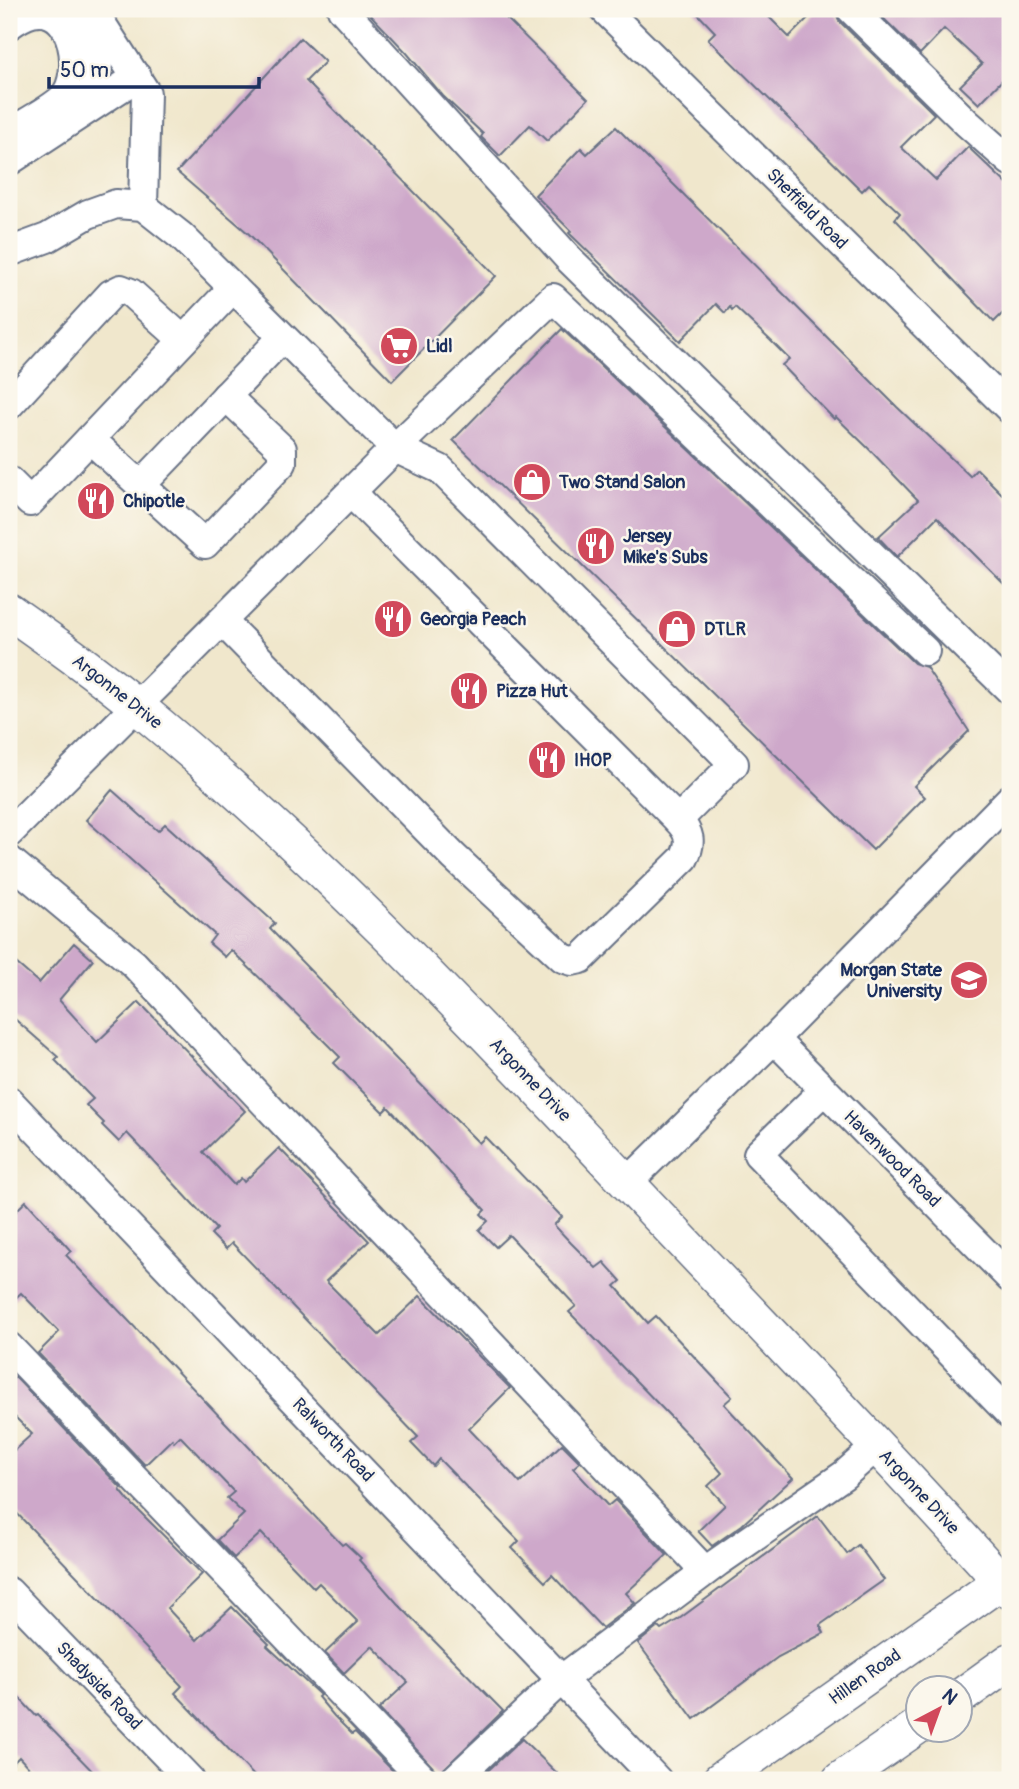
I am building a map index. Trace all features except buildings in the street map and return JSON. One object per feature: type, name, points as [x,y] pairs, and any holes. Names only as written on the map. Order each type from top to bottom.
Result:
[{"type":"main road","name":"Argonne Drive","points":[[9,611],[138,707],[257,809],[370,916],[439,985],[1007,1583]]},
{"type":"main road","name":"Hillen Road","points":[[720,1780],[1007,1583]]},
{"type":"main road","points":[[974,1687],[1010,1661]]},
{"type":"main road","points":[[840,1780],[904,1736]]},
{"type":"street","points":[[92,9],[146,93],[143,206]]},
{"type":"street","points":[[342,9],[570,260],[1010,690]]},
{"type":"street","name":"Sheffield Road","points":[[604,9],[1010,408]]},
{"type":"street","points":[[851,9],[967,123],[1010,161]]},
{"type":"street","points":[[9,25],[35,12],[49,14],[61,22],[72,37],[75,63],[64,97],[9,134]]},
{"type":"street","points":[[9,161],[137,77]]},
{"type":"street","points":[[9,252],[47,238],[88,214],[116,204],[143,206],[181,236],[396,448],[440,469],[734,764],[678,820]]},
{"type":"street","points":[[9,405],[111,294],[121,289],[131,293],[183,340]]},
{"type":"street","points":[[9,481],[30,502],[232,289]]},
{"type":"street","points":[[9,833],[396,448],[553,298],[925,651]]},
{"type":"street","points":[[141,485],[282,338]]},
{"type":"street","points":[[90,439],[205,544],[282,464],[282,449],[226,396]]},
{"type":"street","points":[[223,622],[454,857],[563,958],[572,961],[581,959],[684,858],[690,846],[688,831],[678,820],[351,493]]},
{"type":"street","points":[[627,1183],[774,1039],[1010,799]]},
{"type":"street","points":[[9,860],[134,964],[705,1571]]},
{"type":"street","name":"Havenwood Road","points":[[774,1039],[1010,1278]]},
{"type":"street","points":[[824,1090],[758,1154],[1010,1414]]},
{"type":"street","name":"Ralworth Road","points":[[9,1101],[657,1780]]},
{"type":"street","points":[[9,1347],[424,1780]]},
{"type":"street","points":[[454,1780],[562,1679],[705,1571],[844,1475],[877,1446]]},
{"type":"street","name":"Shadyside Road","points":[[9,1592],[190,1780]]},
{"type":"place","name":"Lidl","points":[[399,346]]},
{"type":"place","name":"Two Stand Salon","points":[[532,482]]},
{"type":"place","name":"Chipotle","points":[[96,501]]},
{"type":"place","name":"Jersey Mike's Subs","points":[[596,546]]},
{"type":"place","name":"Georgia Peach","points":[[393,619]]},
{"type":"place","name":"DTLR","points":[[677,629]]},
{"type":"place","name":"Pizza Hut","points":[[469,691]]},
{"type":"place","name":"IHOP","points":[[547,760]]},
{"type":"place","name":"Morgan State University","points":[[969,980]]}]
